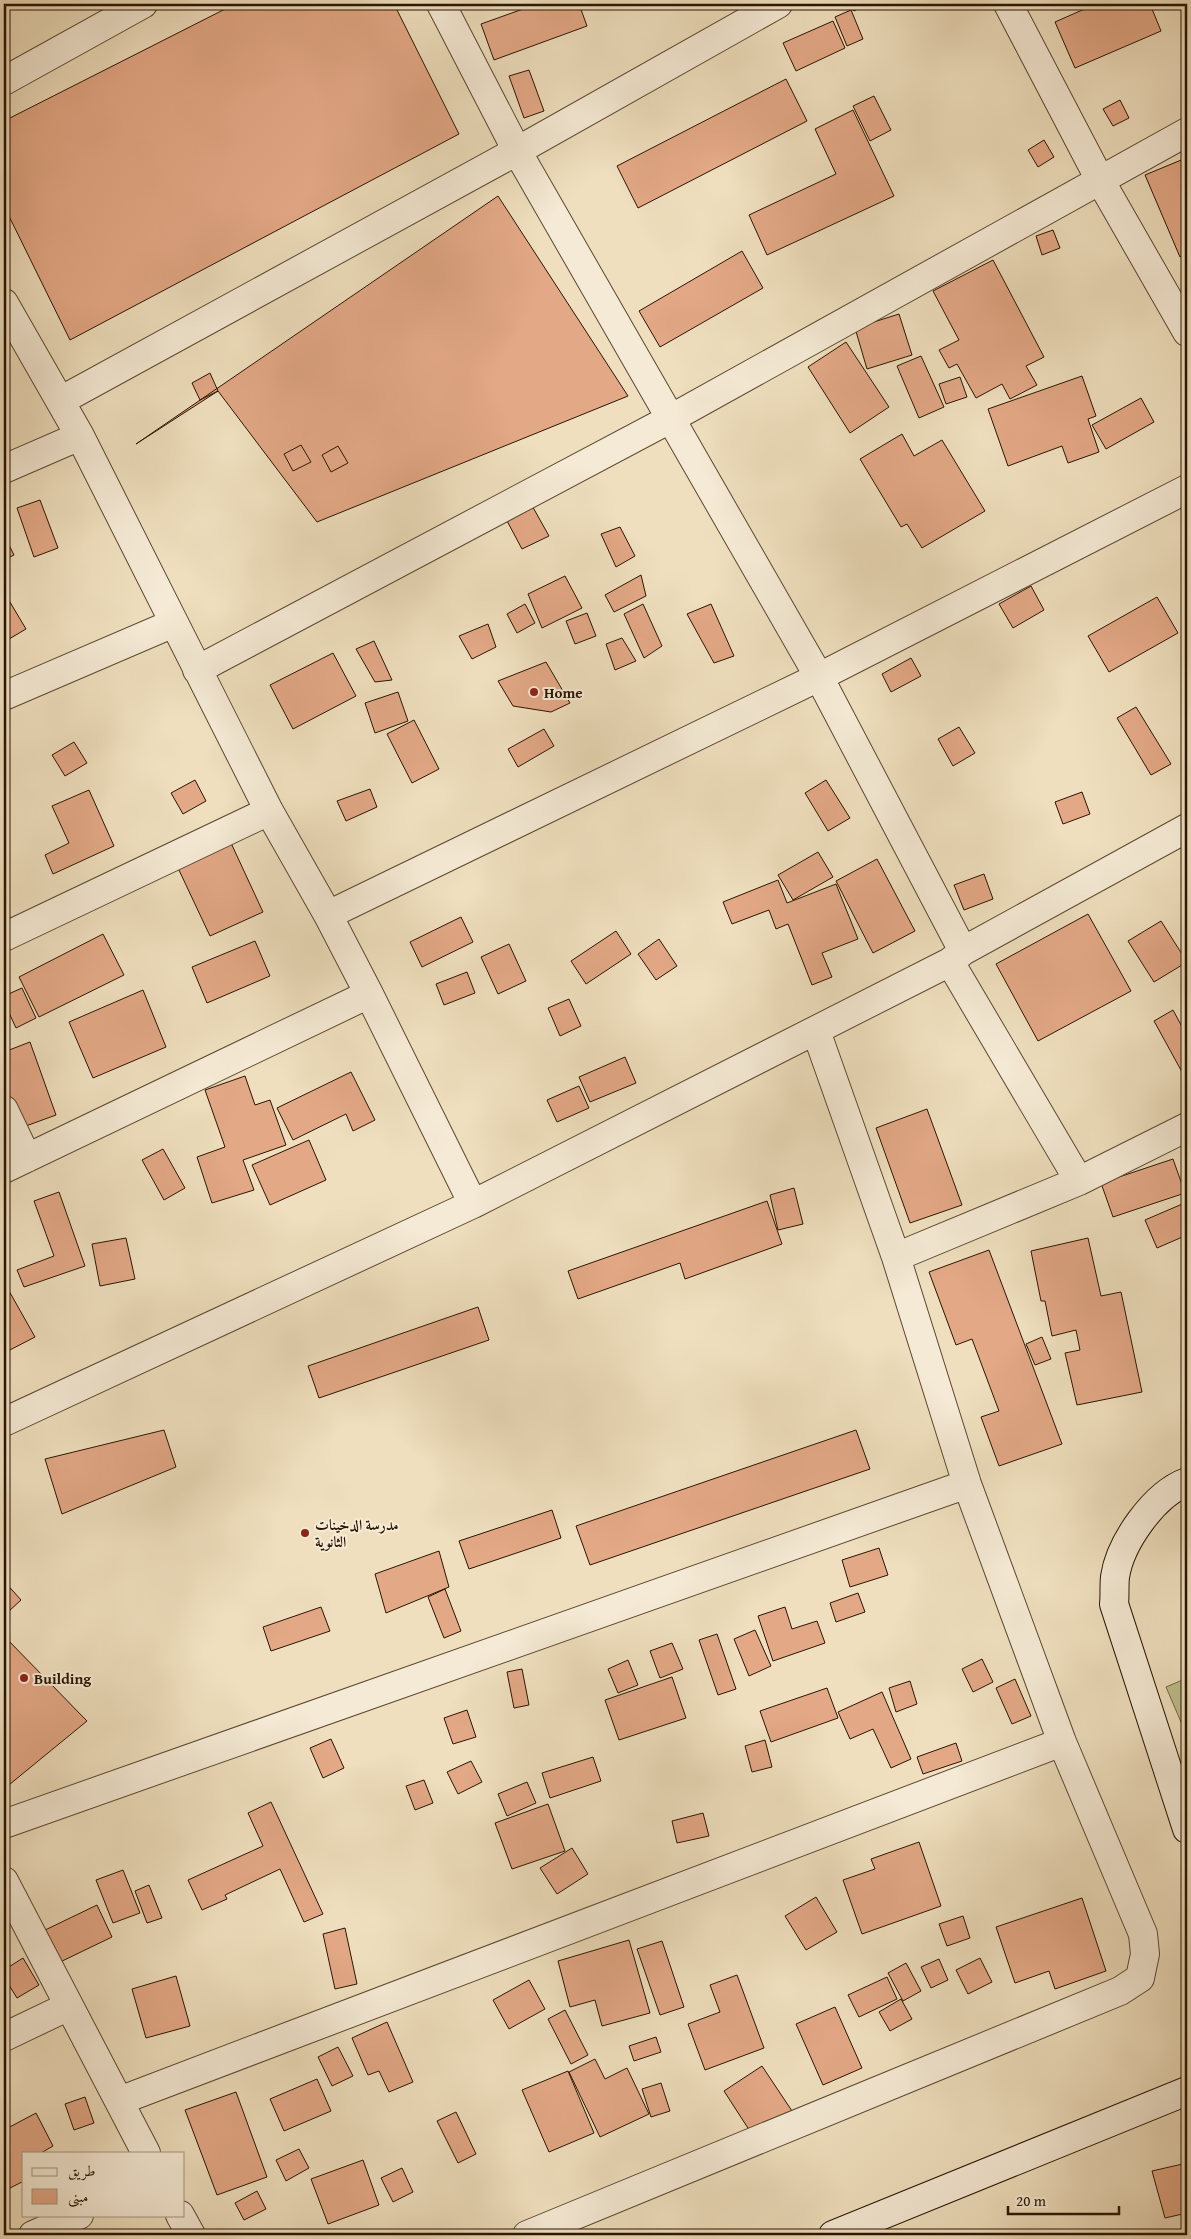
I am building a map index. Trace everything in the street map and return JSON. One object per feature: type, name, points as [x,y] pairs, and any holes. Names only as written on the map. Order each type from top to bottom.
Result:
[{"type":"street","points":[[4,81],[143,4]]},
{"type":"street","points":[[441,4],[516,151],[819,677],[957,956],[1079,1181]]},
{"type":"street","points":[[60,401],[516,151],[778,4]]},
{"type":"street","points":[[1008,4],[1100,180],[1187,332]]},
{"type":"street","points":[[197,670],[670,419],[1187,132]]},
{"type":"street","points":[[4,303],[80,436],[269,811],[370,994],[473,1204]]},
{"type":"street","points":[[4,469],[80,436]]},
{"type":"street","points":[[328,915],[819,677],[1187,490]]},
{"type":"street","points":[[4,696],[174,623]]},
{"type":"street","points":[[4,937],[269,811]]},
{"type":"street","points":[[4,1422],[473,1204],[816,1031],[957,956],[1187,828]]},
{"type":"street","points":[[4,1110],[16,1164],[370,994]]},
{"type":"street","points":[[527,2235],[1120,1991],[1140,1978],[1145,1954],[1143,1934],[1062,1742],[967,1484],[896,1257],[816,1031]]},
{"type":"street","points":[[896,1257],[1079,1181],[1187,1127]]},
{"type":"street","points":[[1187,1482],[1157,1502],[1124,1546],[1115,1577],[1114,1604],[1187,1829]]},
{"type":"street","points":[[4,1824],[967,1484]]},
{"type":"street","points":[[119,2101],[1062,1742]]},
{"type":"street","points":[[4,1881],[145,2152]]},
{"type":"street","points":[[4,2037],[69,2006]]},
{"type":"street","points":[[833,2235],[1187,2091]]},
{"type":"street","points":[[33,2235],[77,2216]]},
{"type":"street","points":[[181,2216],[191,2235]]},
{"type":"green space","points":[[1187,1678],[1187,1736],[1166,1687]]},
{"type":"building","points":[[235,4],[394,4],[459,134],[70,340],[4,206],[4,121]]},
{"type":"building","points":[[537,4],[579,4],[587,26],[494,60],[481,24]]},
{"type":"building","points":[[849,4],[866,4],[854,11]]},
{"type":"building","points":[[1096,4],[1150,4],[1161,31],[1075,68],[1055,22]]},
{"type":"building","points":[[851,10],[863,39],[847,46],[835,17]]},
{"type":"building","points":[[833,21],[845,48],[796,71],[783,43]]},
{"type":"building","points":[[529,70],[544,111],[524,118],[509,76]]},
{"type":"building","points":[[786,79],[807,121],[638,208],[617,166]]},
{"type":"building","points":[[874,96],[891,130],[870,141],[853,106]]},
{"type":"building","points":[[1120,100],[1129,118],[1113,126],[1103,109]]},
{"type":"building","points":[[853,110],[894,196],[767,255],[749,215],[836,174],[815,129]]},
{"type":"building","points":[[1044,140],[1054,157],[1038,167],[1028,150]]},
{"type":"building","points":[[1186,158],[1187,253],[1180,257],[1145,175]]},
{"type":"building","points":[[498,196],[628,396],[317,522],[218,391],[136,444]]},
{"type":"building","points":[[1053,230],[1060,248],[1042,255],[1036,236]]},
{"type":"building","points":[[742,251],[763,288],[660,347],[639,311]]},
{"type":"building","points":[[993,260],[1044,357],[1026,366],[1037,385],[1010,399],[1002,384],[976,398],[957,364],[949,368],[939,350],[959,340],[933,291]]},
{"type":"building","points":[[899,314],[912,355],[867,369],[855,328]]},
{"type":"building","points":[[846,342],[889,407],[850,433],[808,367]]},
{"type":"building","points":[[921,356],[944,407],[919,418],[897,366]]},
{"type":"building","points":[[210,373],[218,391],[200,400],[192,383]]},
{"type":"building","points":[[1082,376],[1096,416],[1088,419],[1099,452],[1068,463],[1062,446],[1008,466],[988,409]]},
{"type":"building","points":[[960,377],[967,397],[946,404],[939,384]]},
{"type":"building","points":[[1141,398],[1154,422],[1106,449],[1092,425]]},
{"type":"building","points":[[902,434],[914,456],[942,440],[985,511],[922,548],[907,524],[901,527],[860,459]]},
{"type":"building","points":[[301,445],[311,462],[293,471],[284,454]]},
{"type":"building","points":[[338,446],[348,463],[331,472],[322,455]]},
{"type":"building","points":[[40,500],[58,548],[34,557],[17,508]]},
{"type":"building","points":[[530,502],[549,536],[522,549],[506,519]]},
{"type":"building","points":[[620,527],[635,556],[616,567],[601,534]]},
{"type":"building","points":[[4,535],[14,555],[4,560]]},
{"type":"building","points":[[641,575],[646,596],[614,612],[605,595]]},
{"type":"building","points":[[565,576],[582,608],[542,628],[528,594]]},
{"type":"building","points":[[1031,586],[1044,610],[1013,628],[999,604]]},
{"type":"building","points":[[4,592],[26,629],[4,642]]},
{"type":"building","points":[[1157,597],[1178,633],[1109,672],[1088,636]]},
{"type":"building","points":[[525,604],[535,623],[517,633],[507,614]]},
{"type":"building","points":[[643,604],[662,646],[644,658],[624,614]]},
{"type":"building","points":[[711,604],[734,656],[714,663],[687,614]]},
{"type":"building","points":[[587,613],[596,636],[575,644],[566,621]]},
{"type":"building","points":[[488,624],[496,647],[472,659],[459,636]]},
{"type":"building","name":"Home","points":[[622,638],[636,661],[615,670],[606,644]]},
{"type":"building","points":[[374,641],[392,680],[375,682],[356,649]]},
{"type":"building","points":[[333,653],[356,696],[293,729],[270,685]]},
{"type":"building","points":[[911,658],[921,676],[891,692],[882,674]]},
{"type":"building","name":"Home","points":[[546,662],[570,703],[551,712],[513,706],[498,681]]},
{"type":"building","points":[[398,692],[408,721],[375,733],[365,703]]},
{"type":"building","points":[[1136,707],[1171,764],[1151,775],[1117,718]]},
{"type":"building","points":[[414,720],[439,769],[412,783],[387,734]]},
{"type":"building","points":[[959,727],[975,753],[953,766],[938,739]]},
{"type":"building","points":[[544,729],[554,746],[518,767],[508,749]]},
{"type":"building","points":[[74,742],[87,763],[65,776],[52,755]]},
{"type":"building","points":[[195,780],[206,801],[183,814],[171,793]]},
{"type":"building","points":[[826,780],[850,818],[828,831],[805,793]]},
{"type":"building","points":[[370,789],[377,807],[346,821],[337,801]]},
{"type":"building","points":[[89,790],[114,846],[53,874],[45,855],[69,843],[52,806]]},
{"type":"building","points":[[1082,792],[1090,814],[1063,824],[1055,802]]},
{"type":"building","points":[[231,843],[263,912],[210,936],[178,868]]},
{"type":"building","points":[[818,852],[833,877],[793,900],[778,875]]},
{"type":"building","points":[[877,859],[915,931],[873,953],[836,881]]},
{"type":"building","points":[[984,874],[993,899],[964,910],[954,885]]},
{"type":"building","points":[[778,880],[787,903],[836,884],[858,939],[822,953],[832,977],[812,985],[788,924],[776,929],[769,910],[732,924],[723,902]]},
{"type":"building","points":[[1088,914],[1131,991],[1038,1041],[996,964]]},
{"type":"building","points":[[461,917],[473,942],[422,967],[410,942]]},
{"type":"building","points":[[1161,921],[1187,962],[1154,982],[1128,941]]},
{"type":"building","points":[[616,931],[631,954],[586,984],[571,961]]},
{"type":"building","points":[[103,934],[124,975],[39,1017],[19,977]]},
{"type":"building","points":[[659,939],[677,966],[656,980],[638,954]]},
{"type":"building","points":[[255,941],[270,976],[207,1003],[192,967]]},
{"type":"building","points":[[509,944],[526,981],[498,994],[481,957]]},
{"type":"building","points":[[467,972],[475,993],[444,1005],[436,984]]},
{"type":"building","points":[[22,988],[36,1018],[16,1028],[4,1002],[4,996]]},
{"type":"building","points":[[143,990],[166,1047],[93,1078],[69,1022]]},
{"type":"building","points":[[569,999],[581,1026],[560,1036],[548,1008]]},
{"type":"building","points":[[1173,1010],[1187,1036],[1187,1070],[1182,1072],[1154,1021]]},
{"type":"building","points":[[30,1042],[56,1115],[4,1134],[4,1052]]},
{"type":"building","points":[[625,1057],[636,1083],[590,1102],[579,1077]]},
{"type":"building","points":[[351,1072],[375,1120],[353,1131],[346,1114],[293,1140],[277,1108]]},
{"type":"building","points":[[245,1076],[255,1105],[270,1100],[286,1145],[243,1160],[254,1190],[212,1203],[197,1157],[225,1147],[205,1090]]},
{"type":"building","points":[[579,1086],[589,1108],[557,1122],[547,1100]]},
{"type":"building","points":[[927,1109],[962,1205],[910,1223],[876,1128]]},
{"type":"building","points":[[309,1140],[326,1180],[270,1205],[252,1165]]},
{"type":"building","points":[[163,1149],[185,1188],[164,1200],[142,1160]]},
{"type":"building","points":[[1173,1159],[1185,1193],[1113,1217],[1101,1183]]},
{"type":"building","points":[[794,1188],[803,1224],[778,1230],[770,1195]]},
{"type":"building","points":[[59,1192],[85,1266],[24,1287],[17,1270],[54,1256],[34,1201]]},
{"type":"building","points":[[767,1201],[782,1244],[685,1279],[680,1263],[578,1299],[568,1271]]},
{"type":"building","points":[[1187,1202],[1187,1235],[1157,1248],[1145,1220]]},
{"type":"building","points":[[126,1238],[135,1279],[100,1286],[92,1244]]},
{"type":"building","points":[[1088,1238],[1101,1296],[1121,1292],[1142,1392],[1077,1405],[1065,1353],[1080,1350],[1076,1330],[1052,1336],[1045,1301],[1041,1301],[1031,1251]]},
{"type":"building","points":[[989,1250],[1062,1444],[999,1466],[981,1417],[999,1411],[972,1339],[956,1345],[929,1272]]},
{"type":"building","points":[[4,1282],[35,1337],[4,1353]]},
{"type":"building","points":[[478,1307],[489,1340],[319,1398],[308,1366]]},
{"type":"building","points":[[1042,1337],[1051,1359],[1035,1365],[1026,1344]]},
{"type":"building","points":[[164,1430],[176,1467],[62,1514],[45,1459]]},
{"type":"building","points":[[856,1430],[870,1469],[590,1565],[576,1526]]},
{"type":"building","points":[[552,1510],[561,1538],[469,1569],[459,1541]]},
{"type":"building","points":[[879,1548],[888,1575],[850,1587],[842,1560]]},
{"type":"building","points":[[439,1551],[449,1587],[386,1613],[375,1574]]},
{"type":"building","points":[[4,1581],[21,1600],[8,1612],[4,1608]]},
{"type":"building","points":[[445,1589],[461,1631],[444,1638],[428,1597]]},
{"type":"building","points":[[1187,1591],[1187,1608],[1182,1593]]},
{"type":"building","points":[[858,1593],[865,1612],[836,1622],[830,1603]]},
{"type":"building","points":[[321,1607],[330,1631],[271,1651],[263,1627]]},
{"type":"building","points":[[785,1607],[792,1629],[817,1621],[825,1643],[773,1661],[758,1616]]},
{"type":"building","points":[[755,1630],[771,1666],[749,1676],[734,1639]]},
{"type":"building","points":[[717,1634],[736,1689],[718,1695],[699,1640]]},
{"type":"building","name":"Building","points":[[4,1636],[87,1721],[4,1789]]},
{"type":"building","points":[[672,1643],[683,1669],[660,1678],[650,1651]]},
{"type":"building","points":[[982,1659],[993,1682],[973,1692],[962,1669]]},
{"type":"building","points":[[628,1660],[638,1685],[618,1693],[608,1669]]},
{"type":"building","points":[[522,1669],[529,1705],[514,1708],[507,1672]]},
{"type":"building","points":[[672,1677],[686,1718],[619,1740],[605,1700]]},
{"type":"building","points":[[1015,1679],[1031,1716],[1012,1724],[996,1688]]},
{"type":"building","points":[[910,1681],[917,1704],[896,1712],[889,1688]]},
{"type":"building","points":[[827,1688],[838,1718],[771,1742],[760,1711]]},
{"type":"building","points":[[882,1692],[911,1759],[891,1768],[873,1729],[850,1739],[838,1712]]},
{"type":"building","points":[[467,1710],[476,1737],[453,1744],[444,1718]]},
{"type":"building","points":[[331,1739],[344,1768],[323,1778],[310,1748]]},
{"type":"building","points":[[765,1740],[772,1767],[752,1772],[745,1746]]},
{"type":"building","points":[[956,1743],[962,1761],[923,1774],[917,1757]]},
{"type":"building","points":[[593,1757],[601,1781],[550,1798],[542,1773]]},
{"type":"building","points":[[471,1761],[482,1782],[458,1794],[447,1772]]},
{"type":"building","points":[[424,1780],[433,1803],[415,1810],[406,1786]]},
{"type":"building","points":[[527,1782],[536,1803],[507,1816],[498,1794]]},
{"type":"building","points":[[271,1802],[323,1914],[304,1922],[280,1869],[225,1895],[227,1899],[202,1910],[188,1880],[263,1846],[248,1813]]},
{"type":"building","points":[[548,1804],[565,1851],[512,1869],[495,1823]]},
{"type":"building","points":[[703,1813],[709,1836],[677,1843],[672,1821]]},
{"type":"building","points":[[919,1842],[941,1906],[862,1934],[843,1880],[875,1869],[871,1859]]},
{"type":"building","points":[[572,1848],[588,1874],[557,1894],[540,1868]]},
{"type":"building","points":[[123,1870],[140,1913],[113,1923],[96,1880]]},
{"type":"building","points":[[149,1885],[162,1918],[147,1923],[135,1891]]},
{"type":"building","points":[[816,1897],[837,1932],[806,1950],[785,1916]]},
{"type":"building","points":[[1082,1898],[1106,1971],[1055,1989],[1049,1971],[1015,1983],[996,1927]]},
{"type":"building","points":[[97,1905],[112,1937],[56,1964],[41,1932]]},
{"type":"building","points":[[963,1916],[970,1938],[947,1946],[939,1924]]},
{"type":"building","points":[[345,1928],[357,1984],[335,1989],[323,1934]]},
{"type":"building","points":[[629,1940],[650,2013],[602,2026],[595,2000],[570,2007],[558,1961]]},
{"type":"building","points":[[662,1941],[684,2007],[660,2015],[637,1949]]},
{"type":"building","points":[[23,1958],[39,1985],[17,1998],[4,1977],[4,1970]]},
{"type":"building","points":[[980,1958],[992,1982],[968,1994],[956,1970]]},
{"type":"building","points":[[939,1959],[948,1980],[931,1988],[921,1967]]},
{"type":"building","points":[[906,1963],[921,1991],[903,2001],[888,1973]]},
{"type":"building","points":[[737,1975],[764,2048],[705,2070],[688,2024],[720,2012],[710,1985]]},
{"type":"building","points":[[176,1976],[190,2026],[146,2038],[132,1989]]},
{"type":"building","points":[[887,1977],[897,1999],[859,2017],[848,1995]]},
{"type":"building","points":[[529,1980],[545,2009],[509,2029],[493,2000]]},
{"type":"building","points":[[901,1999],[912,2019],[890,2031],[879,2012]]},
{"type":"building","points":[[835,2007],[862,2068],[823,2085],[796,2024]]},
{"type":"building","points":[[565,2010],[588,2055],[571,2064],[548,2019]]},
{"type":"building","points":[[387,2022],[413,2082],[389,2092],[379,2071],[368,2075],[352,2038]]},
{"type":"building","points":[[656,2037],[661,2052],[634,2061],[629,2046]]},
{"type":"building","points":[[338,2047],[353,2076],[332,2086],[318,2057]]},
{"type":"building","points":[[595,2059],[605,2079],[627,2068],[649,2114],[600,2137],[569,2072]]},
{"type":"building","points":[[762,2066],[794,2114],[755,2139],[724,2091]]},
{"type":"building","points":[[568,2071],[594,2133],[549,2152],[522,2090]]},
{"type":"building","points":[[317,2079],[331,2111],[284,2131],[270,2099]]},
{"type":"building","points":[[661,2083],[670,2111],[651,2117],[642,2089]]},
{"type":"building","points":[[236,2092],[267,2177],[217,2195],[185,2110]]},
{"type":"building","points":[[85,2097],[94,2123],[74,2130],[65,2104]]},
{"type":"building","points":[[456,2112],[476,2154],[458,2163],[437,2121]]},
{"type":"building","points":[[36,2113],[53,2146],[43,2152],[22,2152],[22,2182],[6,2190],[4,2185],[4,2130]]},
{"type":"building","points":[[299,2149],[309,2168],[286,2181],[276,2160]]},
{"type":"building","points":[[363,2160],[379,2205],[328,2224],[311,2179]]},
{"type":"building","points":[[1187,2163],[1187,2213],[1165,2218],[1152,2171]]},
{"type":"building","points":[[402,2168],[413,2192],[393,2202],[381,2178]]},
{"type":"building","points":[[257,2191],[266,2209],[244,2220],[235,2203]]},
{"type":"place","name":"Home","points":[[534,692]]},
{"type":"place","name":"مدرسة الدخينات الثانوية","points":[[305,1533]]},
{"type":"place","name":"Building","points":[[24,1678]]}]
